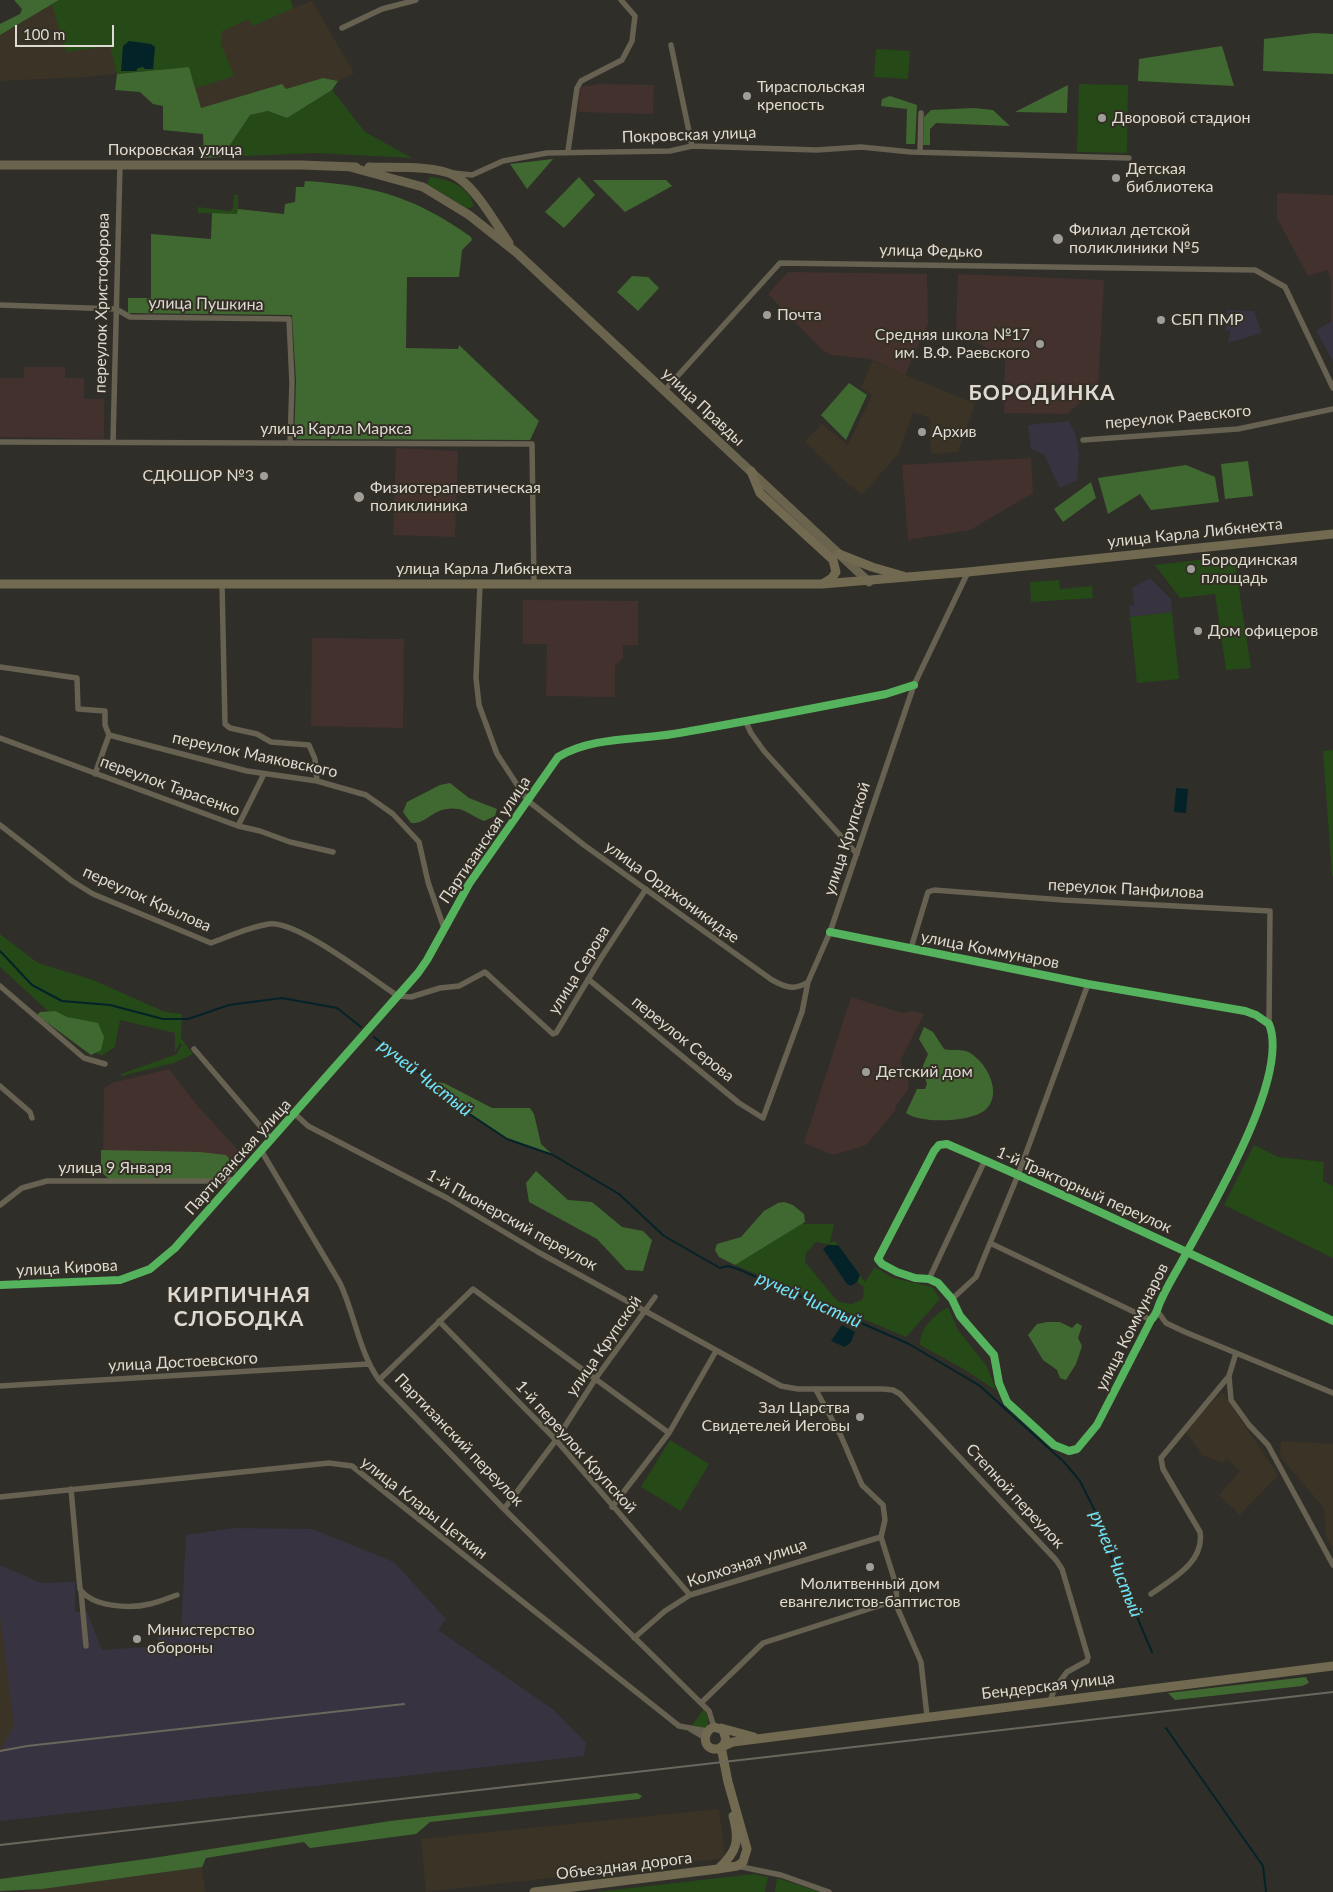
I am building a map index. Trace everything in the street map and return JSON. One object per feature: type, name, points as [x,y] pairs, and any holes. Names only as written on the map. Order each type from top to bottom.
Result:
[{"type":"main road","name":"Покровская улица","points":[[0,165],[350,167],[444,172]]},
{"type":"main road","name":"Покровская улица","points":[[350,167],[423,187]]},
{"type":"main road","points":[[423,187],[422,178],[427,170]]},
{"type":"main road","name":"улица Правды","points":[[444,172],[460,178],[517,253]]},
{"type":"main road","name":"улица Правды","points":[[423,187],[469,215],[517,253],[869,582]]},
{"type":"main road","points":[[469,215],[479,210],[481,204]]},
{"type":"main road","points":[[750,471],[760,493],[833,560],[836,572],[832,578],[822,584]]},
{"type":"main road","name":"улица Карла Либкнехта","points":[[0,584],[822,584],[911,578],[1333,534]]},
{"type":"main road","points":[[839,554],[880,570],[911,578]]},
{"type":"main road","name":"Бендерская улица","points":[[719,1747],[732,1742],[927,1716],[1333,1666]]},
{"type":"main road","name":"Бендерская улица","points":[[712,1731],[767,1738]]},
{"type":"main road","name":"Партизанский переулок","points":[[718,1869],[732,1856],[736,1831],[719,1747],[726,1736],[712,1731],[707,1745],[719,1747]]},
{"type":"main road","name":"Партизанский переулок","points":[[719,1747],[746,1845],[745,1859],[737,1866]]},
{"type":"main road","points":[[718,1869],[737,1866]]},
{"type":"main road","name":"Объездная дорога","points":[[534,1892],[718,1869]]},
{"type":"street","points":[[342,28],[382,9],[416,0]]},
{"type":"street","points":[[568,151],[577,88],[585,78],[622,60],[632,41],[635,16],[621,0]]},
{"type":"street","points":[[670,46],[692,146]]},
{"type":"street","points":[[920,152],[921,113]]},
{"type":"street","name":"Покровская улица","points":[[444,172],[472,175],[503,161],[535,154],[568,151],[670,151],[692,146],[817,150],[861,147],[911,152],[1128,158]]},
{"type":"street","name":"переулок Христофорова","points":[[113,442],[120,165]]},
{"type":"street","points":[[469,188],[472,175]]},
{"type":"street","name":"улица Федько","points":[[664,391],[780,262],[1255,270],[1285,287],[1333,388]]},
{"type":"street","name":"улица Пушкина","points":[[0,305],[116,309],[130,317],[289,319],[292,382],[290,443]]},
{"type":"street","name":"переулок Раевского","points":[[1083,440],[1231,430],[1333,409]]},
{"type":"street","name":"улица Карла Маркса","points":[[0,442],[532,444],[534,584]]},
{"type":"street","name":"улица Крупской","points":[[763,1118],[802,1012],[808,982],[830,932],[858,854],[914,685],[968,572]]},
{"type":"street","points":[[222,584],[225,724],[230,728],[257,734],[271,742],[309,745],[315,759],[317,782]]},
{"type":"street","name":"улица Орджоникидзе","points":[[480,584],[476,678],[479,704],[497,754],[527,800],[584,845],[772,980],[793,988],[800,987],[808,982]]},
{"type":"street","points":[[0,666],[77,678],[78,709],[105,711],[105,725],[109,735],[95,774]]},
{"type":"street","name":"Партизанская улица","points":[[135,1276],[150,1269],[171,1252],[262,1152],[428,960],[469,884],[558,757],[576,748],[886,694],[914,685]]},
{"type":"street","points":[[745,720],[750,733],[764,751],[858,854]]},
{"type":"street","name":"переулок Маяковского","points":[[109,735],[264,774],[317,782],[366,795],[393,814],[419,842],[428,882],[444,928]]},
{"type":"street","name":"переулок Тарасенко","points":[[0,738],[238,826],[260,831],[290,842],[333,852]]},
{"type":"street","points":[[238,826],[264,774]]},
{"type":"street","name":"переулок Крылова","points":[[0,825],[72,881],[93,894],[211,943],[249,928],[269,924],[287,927],[313,939],[398,996]]},
{"type":"street","name":"улица Серова","points":[[398,996],[411,997],[440,988],[460,986],[485,972],[553,1034],[556,1033],[646,889]]},
{"type":"street","name":"переулок Панфилова","points":[[911,948],[928,892],[934,890],[1063,900],[1270,911],[1269,1024]]},
{"type":"street","name":"улица Коммунаров","points":[[830,932],[1088,984],[1245,1011],[1263,1018],[1269,1024],[1273,1045],[1262,1097],[1241,1150],[1162,1299],[1158,1312],[1151,1320],[1096,1425],[1077,1449],[1069,1451],[1054,1445],[1007,1402],[999,1383],[994,1355],[960,1316],[952,1299],[938,1283],[929,1279],[915,1278],[897,1272],[882,1264],[878,1259]]},
{"type":"street","name":"переулок Серова","points":[[588,980],[739,1102],[763,1118]]},
{"type":"street","points":[[952,1299],[976,1277],[1018,1175],[1088,984]]},
{"type":"street","points":[[0,986],[84,1058],[105,1064]]},
{"type":"street","points":[[194,1049],[272,1140]]},
{"type":"street","points":[[0,1086],[30,1112],[32,1118]]},
{"type":"street","name":"1-й Пионерский переулок","points":[[294,1114],[308,1126],[446,1198],[781,1386],[816,1390]]},
{"type":"street","name":"1-й Тракторный переулок","points":[[878,1259],[934,1151],[939,1145],[947,1144],[1187,1251],[1333,1321]]},
{"type":"street","name":"Партизанский переулок","points":[[262,1152],[340,1283],[350,1304],[368,1364],[379,1380],[504,1509],[709,1711],[712,1731]]},
{"type":"street","points":[[929,1279],[984,1160]]},
{"type":"street","name":"улица 9 Января","points":[[0,1205],[22,1188],[46,1181],[213,1181],[238,1179]]},
{"type":"street","points":[[990,1244],[1151,1320]]},
{"type":"street","name":"улица Кирова","points":[[0,1285],[77,1283],[120,1280],[135,1276]]},
{"type":"street","points":[[379,1380],[472,1289],[669,1433]]},
{"type":"street","name":"улица Крупской","points":[[504,1509],[556,1440],[596,1378],[656,1297]]},
{"type":"street","points":[[1158,1312],[1166,1323],[1333,1393]]},
{"type":"street","name":"1-й переулок Крупской","points":[[439,1321],[556,1440],[690,1595]]},
{"type":"street","points":[[612,1507],[669,1433],[716,1351]]},
{"type":"street","points":[[1236,1353],[1229,1376],[1231,1400],[1249,1425],[1268,1445],[1333,1565]]},
{"type":"street","name":"улица Достоевского","points":[[0,1386],[368,1364]]},
{"type":"street","points":[[1151,1594],[1187,1567],[1201,1542],[1200,1532],[1163,1469],[1161,1458],[1229,1376]]},
{"type":"street","points":[[816,1390],[840,1436],[862,1485],[883,1505],[885,1520],[881,1537],[896,1585],[897,1607],[921,1662],[927,1716]]},
{"type":"street","name":"Степной переулок","points":[[816,1390],[893,1390],[900,1394],[1056,1560],[1062,1569],[1088,1658],[1087,1662],[1067,1672],[1062,1677],[1050,1701]]},
{"type":"street","name":"улица Клары Цеткин","points":[[0,1497],[329,1463],[352,1466],[679,1726],[712,1731]]},
{"type":"street","points":[[71,1489],[86,1646]]},
{"type":"street","name":"Колхозная улица","points":[[634,1638],[665,1611],[690,1595],[881,1537]]},
{"type":"street","points":[[80,1589],[91,1600],[128,1606],[150,1604],[177,1595]]},
{"type":"street","points":[[701,1703],[763,1643],[897,1600]]},
{"type":"street","points":[[737,1866],[781,1875],[830,1892]]},
{"type":"shaded area","points":[[59,0],[290,0],[294,8],[312,1],[354,73],[338,81],[323,78],[286,89],[281,84],[201,108],[189,67],[84,77],[0,81],[0,35]]},
{"type":"shaded area","points":[[600,84],[654,85],[653,114],[578,112],[580,87]]},
{"type":"shaded area","points":[[1277,193],[1333,195],[1333,321],[1331,322],[1331,279],[1327,270],[1308,276],[1277,218]]},
{"type":"shaded area","points":[[788,272],[927,274],[928,324],[905,375],[870,359],[832,355],[822,350],[768,294]]},
{"type":"shaded area","name":"Средняя школа №17 им. В.Ф. Раевского","points":[[958,274],[1104,280],[1098,388],[1067,414],[1004,413],[1005,360],[956,329]]},
{"type":"shaded area","points":[[1227,310],[1254,311],[1262,333],[1228,343],[1230,331],[1225,330]]},
{"type":"shaded area","points":[[1333,321],[1333,362],[1316,330]]},
{"type":"shaded area","points":[[872,361],[975,404],[958,452],[931,454],[930,418],[913,412],[898,454],[862,495],[839,476],[805,441],[822,424],[848,445],[872,395],[861,388]]},
{"type":"shaded area","points":[[24,367],[65,367],[65,378],[84,378],[84,399],[104,399],[104,439],[0,437],[0,378],[24,378]]},
{"type":"shaded area","points":[[1068,421],[1075,432],[1079,455],[1077,480],[1060,488],[1044,455],[1031,449],[1028,425]]},
{"type":"shaded area","points":[[396,448],[458,451],[455,537],[393,535]]},
{"type":"shaded area","points":[[1031,458],[1033,493],[970,530],[908,540],[902,465]]},
{"type":"shaded area","points":[[1150,578],[1171,599],[1172,612],[1130,617],[1129,606],[1134,605],[1132,588]]},
{"type":"shaded area","points":[[523,600],[638,601],[638,645],[623,645],[623,658],[615,666],[615,697],[546,696],[547,644],[523,644]]},
{"type":"shaded area","points":[[312,638],[404,639],[403,728],[311,726]]},
{"type":"shaded area","name":"Детский дом","points":[[851,997],[902,1013],[914,1011],[924,1014],[900,1061],[909,1083],[908,1090],[896,1105],[895,1111],[866,1145],[833,1155],[804,1143]]},
{"type":"shaded area","points":[[169,1069],[196,1104],[238,1150],[226,1168],[103,1168],[104,1088],[112,1083]]},
{"type":"shaded area","points":[[1222,1392],[1278,1475],[1240,1515],[1219,1495],[1240,1471],[1227,1459],[1222,1463],[1203,1455],[1185,1431]]},
{"type":"shaded area","points":[[1281,1441],[1333,1444],[1333,1548],[1326,1536],[1324,1508],[1280,1456]]},
{"type":"shaded area","points":[[233,1528],[312,1529],[394,1562],[446,1619],[438,1630],[554,1710],[586,1743],[584,1756],[0,1821],[0,1565],[41,1583],[75,1582],[75,1612],[87,1612],[102,1650],[158,1646],[158,1633],[181,1631],[186,1535]]},
{"type":"shaded area","points":[[0,1615],[14,1725],[0,1751]]},
{"type":"shaded area","points":[[719,1809],[725,1858],[426,1892],[421,1839]]},
{"type":"shaded area","points":[[202,1867],[205,1892],[19,1892]]},
{"type":"green space","points":[[14,0],[59,0],[0,35],[0,24],[20,14],[22,9]]},
{"type":"green space","points":[[59,0],[290,0],[293,8],[253,26],[249,19],[222,31],[221,44],[234,76],[196,88],[189,67],[117,74],[110,46],[66,52],[52,5]]},
{"type":"green space","points":[[1314,33],[1333,34],[1333,74],[1263,71],[1264,39]]},
{"type":"green space","points":[[1222,46],[1234,86],[1138,81],[1139,59]]},
{"type":"green space","points":[[876,49],[910,51],[908,79],[874,77]]},
{"type":"green space","points":[[189,67],[201,108],[282,84],[286,89],[323,78],[338,81],[332,90],[287,118],[268,111],[250,115],[222,157],[204,158],[203,134],[163,130],[163,106],[153,104],[140,92],[115,90],[117,74]]},
{"type":"green space","name":"Дворовой стадион","points":[[1079,84],[1128,85],[1127,153],[1077,152]]},
{"type":"green space","points":[[1068,85],[1067,113],[1015,112]]},
{"type":"green space","points":[[332,90],[365,132],[412,158],[315,153],[222,157],[250,115],[268,111],[287,118]]},
{"type":"green space","points":[[890,96],[917,105],[915,144],[906,144],[907,109],[881,106],[882,99]]},
{"type":"green space","points":[[974,108],[993,110],[1010,126],[936,123],[930,129],[930,145],[923,145],[924,117],[931,110]]},
{"type":"green space","points":[[553,159],[527,189],[510,164]]},
{"type":"green space","points":[[430,177],[457,185],[467,193],[474,206],[468,209],[427,184]]},
{"type":"green space","points":[[579,177],[595,195],[564,228],[545,212]]},
{"type":"green space","points":[[593,180],[666,180],[672,186],[625,212]]},
{"type":"green space","points":[[305,181],[352,186],[392,195],[431,212],[471,237],[472,240],[462,250],[459,277],[407,277],[406,348],[458,349],[459,345],[539,421],[530,440],[294,439],[296,381],[292,315],[128,313],[128,298],[151,298],[151,234],[211,239],[212,213],[237,214],[238,209],[284,214],[285,204],[295,202],[296,187],[304,187]]},
{"type":"green space","points":[[234,195],[238,195],[238,214],[198,213],[198,207],[230,211],[233,208]]},
{"type":"green space","points":[[632,276],[648,277],[659,288],[638,311],[617,292]]},
{"type":"green space","points":[[849,383],[867,395],[846,440],[821,415]]},
{"type":"green space","points":[[1248,461],[1253,496],[1225,499],[1221,464]]},
{"type":"green space","points":[[1186,465],[1215,477],[1219,502],[1151,510],[1140,494],[1108,514],[1098,478]]},
{"type":"green space","points":[[1091,482],[1096,498],[1063,522],[1054,509]]},
{"type":"green space","points":[[1234,556],[1251,668],[1226,670],[1215,594],[1180,598],[1155,565]]},
{"type":"green space","points":[[1059,580],[1060,589],[1092,586],[1093,598],[1031,602],[1030,582]]},
{"type":"green space","points":[[1172,612],[1179,679],[1137,683],[1130,617]]},
{"type":"green space","points":[[1333,750],[1333,876],[1332,876],[1323,751]]},
{"type":"green space","points":[[450,783],[469,798],[497,809],[495,816],[484,821],[459,809],[450,808],[437,812],[417,823],[411,823],[403,812],[407,802],[440,785]]},
{"type":"green space","points":[[0,934],[38,963],[93,980],[165,1012],[182,1014],[181,1038],[193,1054],[174,1063],[121,1076],[121,1074],[177,1054],[182,1044],[180,1043],[175,1052],[175,1033],[120,1020],[115,1047],[101,1056],[86,1046],[0,967]]},
{"type":"green space","points":[[55,1011],[67,1017],[98,1023],[104,1037],[101,1050],[91,1055],[37,1015],[40,1012]]},
{"type":"green space","points":[[924,1027],[933,1032],[944,1049],[966,1051],[973,1055],[986,1069],[993,1087],[993,1096],[990,1104],[984,1111],[968,1118],[945,1120],[922,1119],[906,1113],[917,1089],[925,1089],[927,1084],[922,1068],[928,1054],[919,1039]]},
{"type":"green space","points":[[427,1081],[444,1083],[492,1108],[530,1108],[534,1114],[541,1144],[553,1155],[507,1139],[438,1093]]},
{"type":"green space","points":[[1254,1145],[1278,1157],[1324,1162],[1323,1181],[1333,1186],[1333,1258],[1224,1205]]},
{"type":"green space","points":[[101,1150],[200,1152],[226,1155],[237,1168],[236,1172],[210,1179],[109,1179],[101,1172]]},
{"type":"green space","points":[[536,1171],[568,1200],[592,1202],[622,1227],[643,1231],[652,1240],[643,1271],[626,1270],[597,1239],[529,1202],[526,1183]]},
{"type":"green space","points":[[784,1202],[793,1205],[804,1214],[805,1222],[735,1265],[719,1257],[715,1250],[717,1244],[741,1237],[764,1211],[778,1203]]},
{"type":"green space","points":[[801,1224],[834,1224],[830,1243],[835,1241],[857,1270],[838,1246],[816,1242],[806,1253],[805,1262],[838,1302],[852,1304],[863,1299],[864,1287],[857,1282],[860,1275],[865,1282],[875,1267],[893,1278],[932,1287],[940,1299],[906,1337],[735,1265]]},
{"type":"green space","points":[[948,1307],[958,1330],[986,1365],[997,1391],[962,1368],[920,1345],[925,1327],[933,1318]]},
{"type":"green space","points":[[1060,1322],[1072,1328],[1077,1323],[1082,1326],[1078,1338],[1082,1346],[1076,1364],[1066,1380],[1060,1378],[1057,1370],[1043,1360],[1028,1335],[1037,1324]]},
{"type":"green space","points":[[670,1440],[709,1464],[681,1511],[641,1487]]},
{"type":"green space","points":[[1306,1677],[1309,1683],[1302,1686],[1175,1700],[1168,1693]]},
{"type":"green space","points":[[704,1709],[708,1718],[708,1725],[705,1728],[699,1729],[692,1725]]},
{"type":"green space","points":[[637,1793],[642,1796],[639,1799],[430,1822],[416,1834],[310,1848],[304,1842],[206,1858],[202,1867],[42,1889],[0,1891],[0,1879],[153,1858],[390,1821]]},
{"type":"green space","points":[[754,1874],[768,1877],[765,1892],[596,1892]]},
{"type":"green space","points":[[777,1878],[820,1892],[775,1892]]},
{"type":"water","points":[[129,41],[151,44],[155,47],[153,69],[145,69],[143,67],[138,68],[136,71],[121,71],[123,46]]},
{"type":"water","points":[[1176,788],[1188,789],[1186,813],[1174,812]]},
{"type":"water","points":[[828,1245],[838,1245],[860,1275],[857,1282],[851,1286],[847,1284],[823,1249]]},
{"type":"water","points":[[842,1325],[855,1332],[851,1342],[845,1347],[831,1341]]},
{"type":"waterway","name":"ручей Чистый","points":[[0,951],[32,985],[62,1001],[110,1005],[163,1019],[188,1019],[229,1005],[282,998],[337,1008],[361,1027]]},
{"type":"waterway","name":"ручей Чистый","points":[[374,1037],[421,1074],[438,1093],[507,1139],[553,1155],[619,1194],[664,1236],[720,1268],[728,1266],[738,1269],[909,1344],[980,1386],[1064,1462],[1080,1481],[1099,1519],[1108,1549],[1152,1652]]},
{"type":"waterway","name":"ручей Чистый","points":[[1166,1728],[1263,1866],[1266,1892]]},
{"type":"railway","points":[[0,1845],[1333,1692]]},
{"type":"railway","points":[[0,1751],[27,1746],[404,1704]]},
{"type":"cycle path","points":[[0,1285],[120,1280],[150,1269],[175,1248],[418,973],[469,884],[558,757],[585,746],[599,743],[726,725],[886,694],[914,685]]},
{"type":"cycle path","points":[[830,932],[1088,984],[1245,1011],[1256,1015],[1269,1024],[1273,1047],[1268,1077],[1258,1110],[1227,1179],[1209,1212],[1193,1241],[1181,1263],[1168,1286],[1156,1313],[1097,1425],[1077,1449],[1069,1451],[1054,1445],[1007,1402],[999,1383],[994,1355],[960,1316],[952,1299],[938,1283],[929,1279],[915,1278],[897,1272],[882,1264],[878,1259],[934,1151],[939,1145],[947,1144],[1044,1187],[1093,1209],[1141,1231],[1189,1253],[1333,1321]]},
{"type":"place","name":"Тираспольская крепость","points":[[747,96]]},
{"type":"place","name":"Дворовой стадион","points":[[1102,118]]},
{"type":"place","name":"Детская библиотека","points":[[1116,178]]},
{"type":"place","name":"Филиал детской поликлиники №5","points":[[1058,239]]},
{"type":"place","name":"Почта","points":[[767,315]]},
{"type":"place","name":"СБП ПМР","points":[[1161,320]]},
{"type":"place","name":"Средняя школа №17 им. В.Ф. Раевского","points":[[1040,344]]},
{"type":"place","name":"Архив","points":[[922,432]]},
{"type":"place","name":"СДЮШОР №3","points":[[264,476]]},
{"type":"place","name":"Физиотерапевтическая поликлиника","points":[[359,497]]},
{"type":"place","name":"Бородинская площадь","points":[[1191,569]]},
{"type":"place","name":"Дом офицеров","points":[[1198,631]]},
{"type":"place","name":"Детский дом","points":[[866,1072]]},
{"type":"place","name":"Зал Царства Свидетелей Иеговы","points":[[860,1417]]},
{"type":"place","name":"Молитвенный дом евангелистов-баптистов","points":[[870,1567]]},
{"type":"place","name":"Министерство обороны","points":[[137,1639]]},
{"type":"district","name":"БОРОДИНКА","points":[[1042,393]]},
{"type":"district","name":"КИРПИЧНАЯ СЛОБОДКА","points":[[239,1307]]}]
